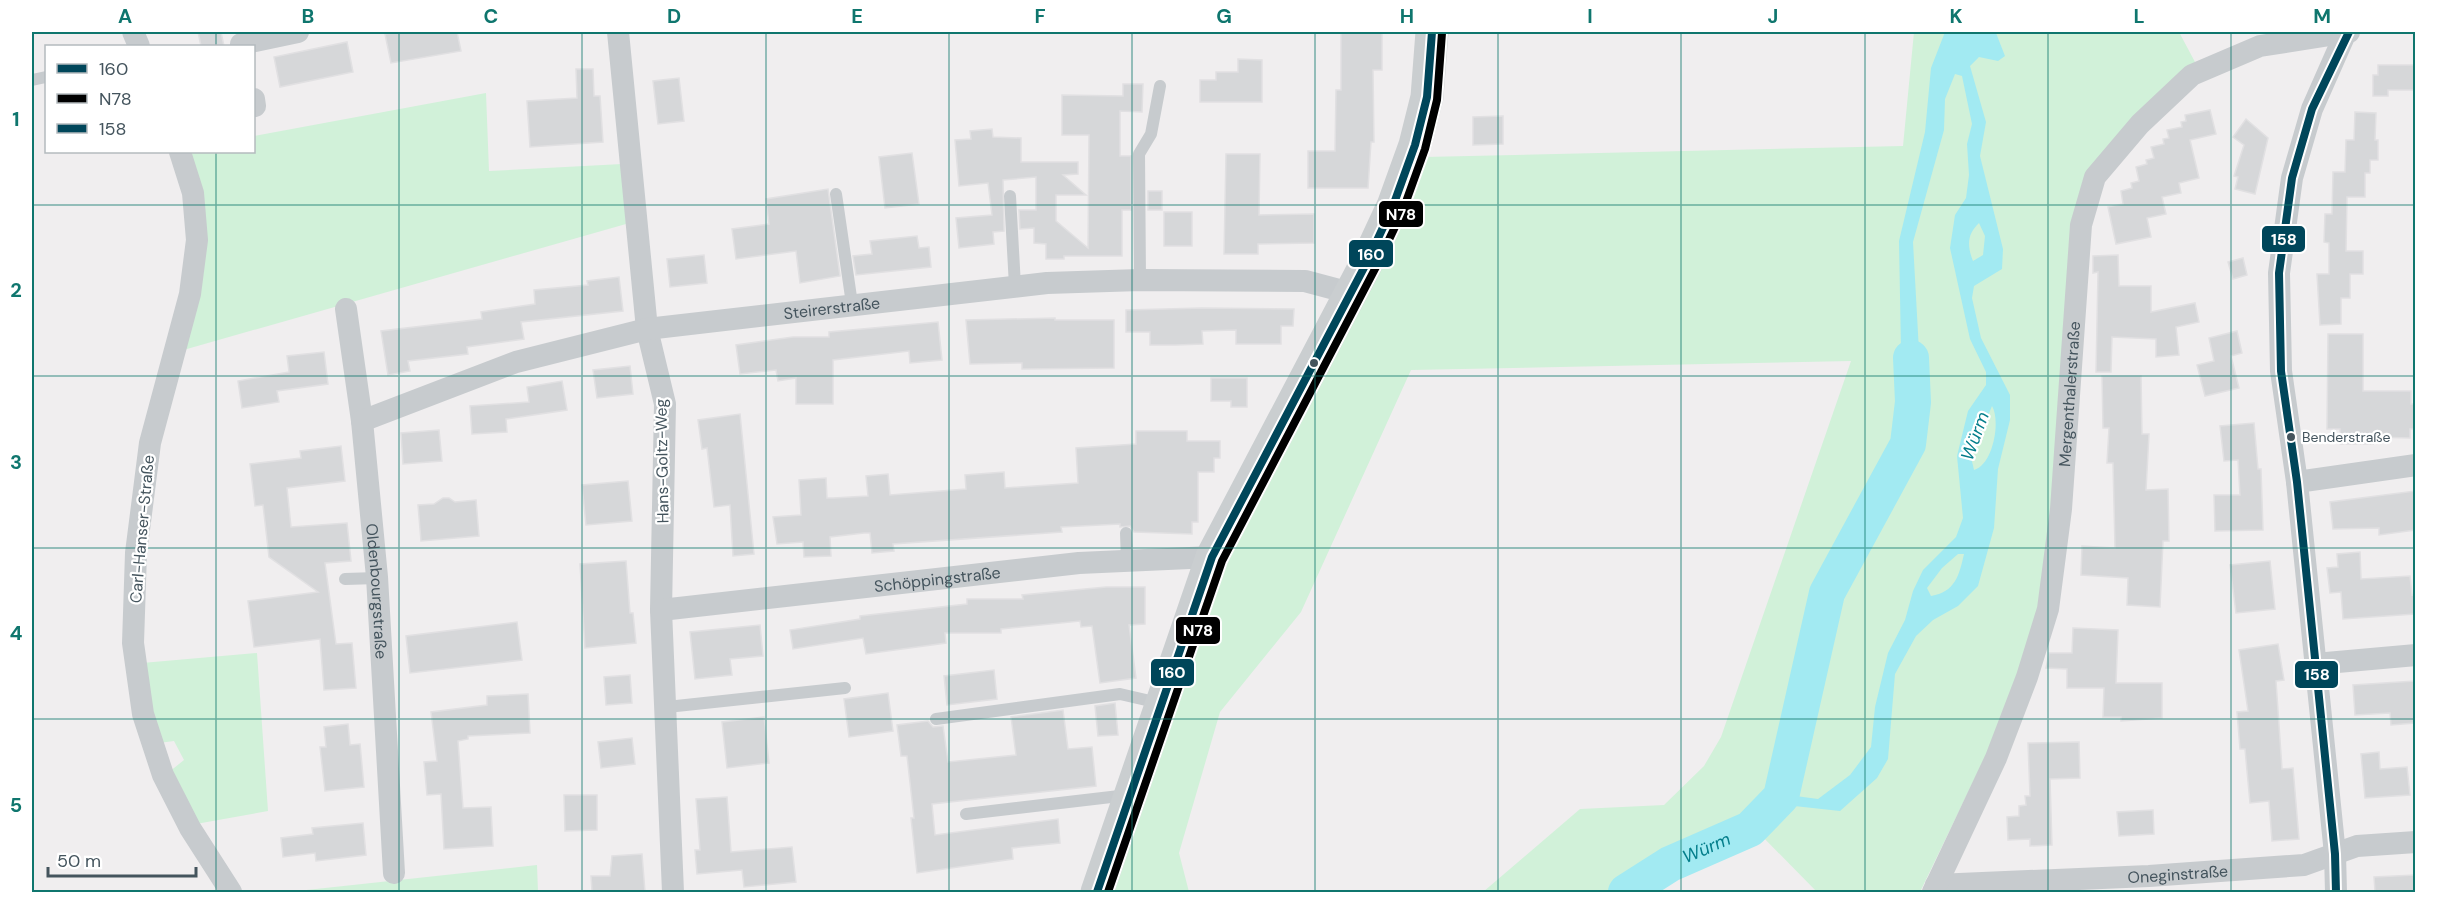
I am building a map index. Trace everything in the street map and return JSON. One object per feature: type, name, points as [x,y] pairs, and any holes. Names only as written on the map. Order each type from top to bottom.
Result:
[{"type":"main road","points":[[1097,892],[1212,557],[1393,206],[1415,145],[1427,97],[1432,32]]},
{"type":"street","points":[[240,41],[298,32]]},
{"type":"street","name":"Hans-Goltz-Weg","points":[[618,32],[646,329],[665,405],[661,609],[667,707],[673,892]]},
{"type":"street","points":[[2336,892],[2335,854],[2297,482],[2281,371],[2279,273],[2292,178],[2312,109],[2347,32]]},
{"type":"street","name":"Mergenthalerstraße","points":[[1935,889],[1996,758],[2048,609],[2061,509],[2080,236],[2095,177],[2140,124],[2192,75],[2260,46],[2347,32]]},
{"type":"street","name":"Carl-Hanser-Straße","points":[[180,153],[193,193],[197,240],[190,294],[150,443],[136,553],[133,643],[143,714],[163,775],[190,828],[231,892]]},
{"type":"street","name":"Steirerstraße","points":[[362,421],[516,362],[646,329],[1015,286],[1140,280],[1305,281],[1350,293]]},
{"type":"street","name":"Oldenbourgstraße","points":[[346,309],[362,421],[377,578],[394,873]]},
{"type":"street","points":[[2297,482],[2415,465]]},
{"type":"street","name":"Schöppingstraße","points":[[661,609],[1079,563],[1212,557]]},
{"type":"street","points":[[2315,664],[2415,655]]},
{"type":"street","name":"Oneginstraße","points":[[1935,889],[2304,865],[2357,846],[2415,842]]},
{"type":"lane","points":[[1140,280],[1139,153],[1151,134],[1160,86]]},
{"type":"lane","points":[[836,194],[852,304]]},
{"type":"lane","points":[[1010,196],[1015,286]]},
{"type":"lane","points":[[1126,533],[1127,561]]},
{"type":"lane","points":[[345,579],[377,578]]},
{"type":"lane","points":[[667,707],[845,688]]},
{"type":"lane","points":[[936,719],[1120,694],[1160,704]]},
{"type":"lane","points":[[966,814],[1130,795]]},
{"type":"green space","points":[[1914,32],[2179,32],[2195,62],[2146,104],[2088,180],[2040,619],[2001,724],[1920,892],[1817,892],[1755,829],[1678,863],[1630,892],[1483,892],[1580,809],[1664,805],[1704,766],[1721,737],[1851,361],[1411,370],[1301,612],[1220,712],[1179,853],[1189,892],[1110,892],[1220,578],[1285,439],[1424,157],[1903,146]]},
{"type":"green space","points":[[486,93],[489,171],[622,164],[626,224],[166,355],[191,242],[175,153],[255,153],[255,136]]},
{"type":"green space","points":[[257,653],[268,811],[196,824],[169,772],[184,760],[174,741],[159,743],[142,663]]},
{"type":"green space","points":[[537,865],[538,892],[288,892]]},
{"type":"water","points":[[1945,32],[1996,33],[2005,56],[1998,61],[1979,57],[1970,66],[1986,122],[1980,156],[2003,249],[2002,269],[1974,286],[1972,298],[1981,338],[2010,395],[2010,420],[1998,469],[1994,528],[1978,586],[1958,606],[1933,620],[1916,636],[1895,674],[1888,759],[1877,778],[1840,811],[1785,805],[1788,795],[1818,799],[1850,775],[1871,747],[1875,707],[1888,653],[1905,620],[1913,591],[1923,570],[1956,537],[1963,518],[1957,456],[1968,411],[1986,385],[1986,372],[1970,339],[1950,248],[1955,215],[1966,198],[1969,175],[1967,144],[1972,124],[1962,76],[1955,74],[1945,99],[1944,130],[1913,242],[1922,406],[1902,406],[1899,241],[1925,132],[1931,68]],"holes":[[[1979,223],[1985,236],[1983,255],[1973,261],[1969,240],[1972,231]],[[1992,406],[1996,422],[1994,442],[1990,452],[1981,466],[1974,470],[1971,457]],[[1958,554],[1964,554],[1955,582],[1946,591],[1931,596],[1927,588],[1942,568]]]},
{"type":"building","points":[[198,32],[221,32],[224,45],[201,45]]},
{"type":"building","points":[[457,32],[461,51],[391,63],[385,34]]},
{"type":"building","points":[[1341,32],[1382,32],[1382,70],[1373,70],[1374,142],[1371,142],[1368,188],[1308,188],[1308,151],[1335,151],[1336,90],[1341,90]]},
{"type":"building","points":[[347,42],[353,72],[280,87],[274,57]]},
{"type":"building","points":[[1238,59],[1262,60],[1262,102],[1200,102],[1200,80],[1216,80],[1216,72],[1238,72]]},
{"type":"building","points":[[2378,65],[2415,65],[2415,90],[2388,90],[2388,96],[2373,96],[2373,75],[2378,75]]},
{"type":"building","points":[[576,69],[593,69],[594,96],[600,96],[603,142],[530,147],[527,101],[577,98]]},
{"type":"building","points":[[679,78],[684,121],[658,124],[653,81]]},
{"type":"building","points":[[1123,84],[1143,84],[1142,112],[1120,111],[1120,156],[1131,156],[1131,210],[1122,210],[1122,256],[1064,256],[1064,259],[1046,259],[1046,244],[1034,243],[1034,228],[1020,229],[1019,210],[1036,210],[1036,177],[1003,180],[1004,231],[993,232],[994,244],[959,248],[956,218],[992,215],[988,183],[959,186],[955,140],[971,139],[970,131],[992,129],[993,137],[1021,138],[1021,162],[1078,162],[1078,174],[1063,175],[1086,195],[1056,195],[1056,221],[1088,248],[1089,135],[1062,135],[1062,95],[1123,96]]},
{"type":"building","points":[[2210,110],[2216,134],[2190,140],[2199,178],[2179,183],[2181,193],[2162,197],[2166,214],[2147,218],[2151,237],[2116,244],[2108,207],[2123,204],[2121,191],[2132,188],[2131,183],[2139,181],[2136,167],[2147,164],[2146,160],[2154,158],[2151,147],[2164,144],[2163,139],[2169,138],[2167,130],[2182,127],[2181,122],[2186,121],[2185,115]]},
{"type":"building","points":[[2355,112],[2376,113],[2375,140],[2378,140],[2378,160],[2370,160],[2370,173],[2365,173],[2365,197],[2347,197],[2346,251],[2363,251],[2363,274],[2350,274],[2350,298],[2341,298],[2341,324],[2320,325],[2317,274],[2329,274],[2329,243],[2324,242],[2325,214],[2332,214],[2333,172],[2345,172],[2346,140],[2354,140]]},
{"type":"building","points":[[1503,116],[1503,144],[1473,145],[1473,117]]},
{"type":"building","points":[[2246,119],[2268,138],[2255,194],[2235,189],[2238,177],[2234,176],[2244,145],[2233,137]]},
{"type":"building","points":[[912,153],[919,204],[885,208],[879,157]]},
{"type":"building","points":[[1226,154],[1260,154],[1259,215],[1314,214],[1314,243],[1258,244],[1258,254],[1224,254]]},
{"type":"building","points":[[828,189],[840,276],[800,283],[796,251],[736,259],[732,229],[769,224],[766,199]]},
{"type":"building","points":[[1148,191],[1162,191],[1162,210],[1148,210]]},
{"type":"building","points":[[1164,212],[1192,212],[1192,246],[1164,246]]},
{"type":"building","points":[[917,236],[919,248],[929,247],[931,267],[856,275],[853,256],[872,254],[870,241]]},
{"type":"building","points":[[704,255],[707,283],[670,287],[667,259]]},
{"type":"building","points":[[2118,255],[2119,286],[2151,286],[2151,312],[2195,303],[2199,322],[2176,327],[2179,355],[2156,357],[2156,339],[2112,337],[2111,372],[2096,372],[2098,272],[2093,273],[2093,256]]},
{"type":"building","points":[[2243,258],[2247,275],[2233,279],[2228,262]]},
{"type":"building","points":[[619,277],[623,311],[521,322],[524,339],[467,347],[468,354],[408,361],[410,371],[388,375],[381,331],[482,319],[481,312],[535,304],[534,290],[588,285],[587,281]]},
{"type":"building","points":[[1294,309],[1293,326],[1281,326],[1281,344],[1236,344],[1236,330],[1202,331],[1203,344],[1150,345],[1150,332],[1126,332],[1126,310]]},
{"type":"building","points":[[1055,318],[1055,320],[1114,320],[1114,368],[1022,369],[1022,363],[970,364],[966,320]]},
{"type":"building","points":[[938,322],[942,360],[910,363],[909,351],[833,360],[833,404],[796,404],[796,378],[778,381],[776,370],[740,374],[736,345],[793,337],[829,337],[829,332]]},
{"type":"building","points":[[2237,331],[2242,353],[2231,356],[2239,388],[2205,396],[2197,365],[2214,361],[2209,338]]},
{"type":"building","points":[[2328,334],[2363,334],[2363,391],[2411,391],[2411,404],[2415,404],[2415,429],[2410,429],[2410,438],[2372,437],[2373,444],[2340,444],[2340,429],[2327,429]]},
{"type":"building","points":[[324,352],[328,384],[277,391],[279,402],[242,408],[238,381],[289,372],[287,356]]},
{"type":"building","points":[[630,366],[633,394],[597,398],[593,370]]},
{"type":"building","points":[[2102,376],[2141,376],[2142,434],[2149,434],[2146,490],[2168,489],[2169,541],[2163,541],[2160,607],[2127,605],[2128,578],[2081,575],[2082,546],[2115,548],[2113,463],[2107,463],[2109,428],[2103,428]]},
{"type":"building","points":[[1211,378],[1247,378],[1247,407],[1231,407],[1231,401],[1211,401]]},
{"type":"building","points":[[562,381],[567,410],[506,419],[507,432],[472,434],[470,406],[529,402],[527,387]]},
{"type":"building","points":[[740,414],[754,554],[733,556],[730,505],[714,507],[707,448],[702,449],[698,420]]},
{"type":"building","points":[[2254,423],[2258,469],[2261,469],[2263,530],[2215,531],[2214,495],[2240,495],[2238,460],[2224,461],[2220,426]]},
{"type":"building","points":[[439,430],[442,461],[403,464],[401,433]]},
{"type":"building","points":[[1136,431],[1187,431],[1187,441],[1220,441],[1220,458],[1214,458],[1214,472],[1198,472],[1198,522],[1192,522],[1192,534],[1134,532],[1130,526],[1120,527],[1120,524],[1061,527],[1062,532],[893,544],[894,551],[872,553],[870,533],[864,533],[830,537],[831,556],[804,557],[803,542],[777,544],[773,517],[801,515],[799,480],[826,478],[827,498],[868,496],[866,476],[888,474],[890,495],[966,489],[965,475],[1004,472],[1005,488],[1078,483],[1076,448],[1136,444]]},
{"type":"building","points":[[341,446],[345,481],[287,488],[291,527],[347,523],[351,561],[325,563],[336,644],[352,643],[356,688],[324,690],[320,639],[254,647],[248,601],[318,592],[269,557],[263,505],[255,506],[250,464],[301,458],[300,451]]},
{"type":"building","points":[[628,481],[632,521],[586,525],[582,485]]},
{"type":"building","points":[[2415,491],[2415,530],[2379,535],[2379,528],[2333,529],[2330,502]]},
{"type":"building","points":[[443,498],[449,498],[455,502],[476,500],[479,536],[421,541],[418,505],[434,504]]},
{"type":"building","points":[[2360,552],[2361,579],[2410,576],[2412,595],[2415,594],[2415,614],[2343,619],[2341,592],[2330,593],[2327,568],[2338,567],[2337,554]]},
{"type":"building","points":[[626,561],[630,613],[633,613],[636,643],[585,648],[580,564]]},
{"type":"building","points":[[2270,561],[2275,609],[2236,613],[2230,565]]},
{"type":"building","points":[[1106,587],[1145,587],[1145,624],[1129,625],[1136,678],[1100,683],[1092,626],[1081,627],[1080,621],[1001,629],[1001,633],[945,633],[946,643],[866,654],[863,638],[793,649],[790,630],[860,619],[860,616],[967,604],[967,599],[1023,599],[1022,595]]},
{"type":"building","points":[[517,622],[522,660],[410,673],[406,636]]},
{"type":"building","points":[[760,625],[763,656],[730,659],[732,675],[695,679],[690,632]]},
{"type":"building","points":[[2073,628],[2118,630],[2116,683],[2162,683],[2162,718],[2121,721],[2121,717],[2103,717],[2104,688],[2067,688],[2067,669],[2046,668],[2049,653],[2072,653]]},
{"type":"building","points":[[2278,644],[2284,680],[2276,681],[2282,769],[2293,768],[2299,839],[2272,841],[2269,801],[2250,803],[2245,749],[2240,749],[2237,712],[2248,711],[2239,650]]},
{"type":"building","points":[[994,670],[997,699],[947,705],[944,676]]},
{"type":"building","points":[[630,675],[632,703],[606,705],[604,677]]},
{"type":"building","points":[[2415,681],[2415,723],[2391,725],[2390,713],[2355,715],[2353,685]]},
{"type":"building","points":[[888,693],[893,731],[849,737],[844,699]]},
{"type":"building","points":[[528,694],[530,733],[468,736],[468,739],[458,741],[463,808],[491,807],[493,846],[444,849],[441,794],[427,795],[424,762],[437,761],[431,712],[487,705],[487,696]]},
{"type":"building","points":[[1115,703],[1118,735],[1098,736],[1095,706]]},
{"type":"building","points":[[1063,710],[1068,749],[1092,747],[1096,786],[932,804],[935,835],[1058,819],[1060,843],[1012,848],[1013,859],[917,873],[907,756],[901,756],[897,725],[928,721],[933,727],[943,726],[948,762],[1016,755],[1011,717]]},
{"type":"building","points":[[764,717],[769,763],[727,768],[722,722]]},
{"type":"building","points":[[348,724],[350,745],[360,744],[364,787],[325,791],[320,747],[326,747],[324,727]]},
{"type":"building","points":[[632,738],[635,764],[601,768],[598,742]]},
{"type":"building","points":[[2079,742],[2080,778],[2050,779],[2052,845],[2030,846],[2030,839],[2008,840],[2007,817],[2019,816],[2019,806],[2026,805],[2025,796],[2030,796],[2028,743]]},
{"type":"building","points":[[2379,752],[2380,769],[2407,767],[2410,795],[2365,798],[2361,754]]},
{"type":"building","points":[[564,795],[597,795],[597,830],[565,831]]},
{"type":"building","points":[[727,797],[731,852],[792,847],[796,882],[744,887],[742,870],[697,874],[695,850],[700,850],[696,799]]},
{"type":"building","points":[[2153,810],[2154,834],[2119,836],[2117,812]]},
{"type":"building","points":[[363,823],[366,855],[316,861],[315,853],[283,857],[281,838],[313,834],[312,828]]},
{"type":"building","points":[[642,854],[645,892],[592,892],[591,876],[610,876],[612,856]]},
{"type":"building","points":[[2415,875],[2415,892],[2375,892],[2374,877]]},
{"type":"waterway","name":"Würm","points":[[1626,892],[1670,864],[1750,829],[1781,797],[1827,593],[1908,444],[1913,402],[1911,358]]},
{"type":"transit line","name":"160","points":[[1097,892],[1212,557],[1367,262],[1393,206],[1415,145],[1427,97],[1432,32]]},
{"type":"transit line","name":"158","points":[[2336,892],[2335,854],[2297,482],[2281,371],[2279,273],[2292,178],[2312,109],[2349,32]]},
{"type":"transit line","name":"N78","points":[[1108,892],[1222,561],[1376,267],[1403,210],[1425,149],[1437,100],[1442,33]]},
{"type":"place","name":"Benderstraße","points":[[2291,437]]}]
